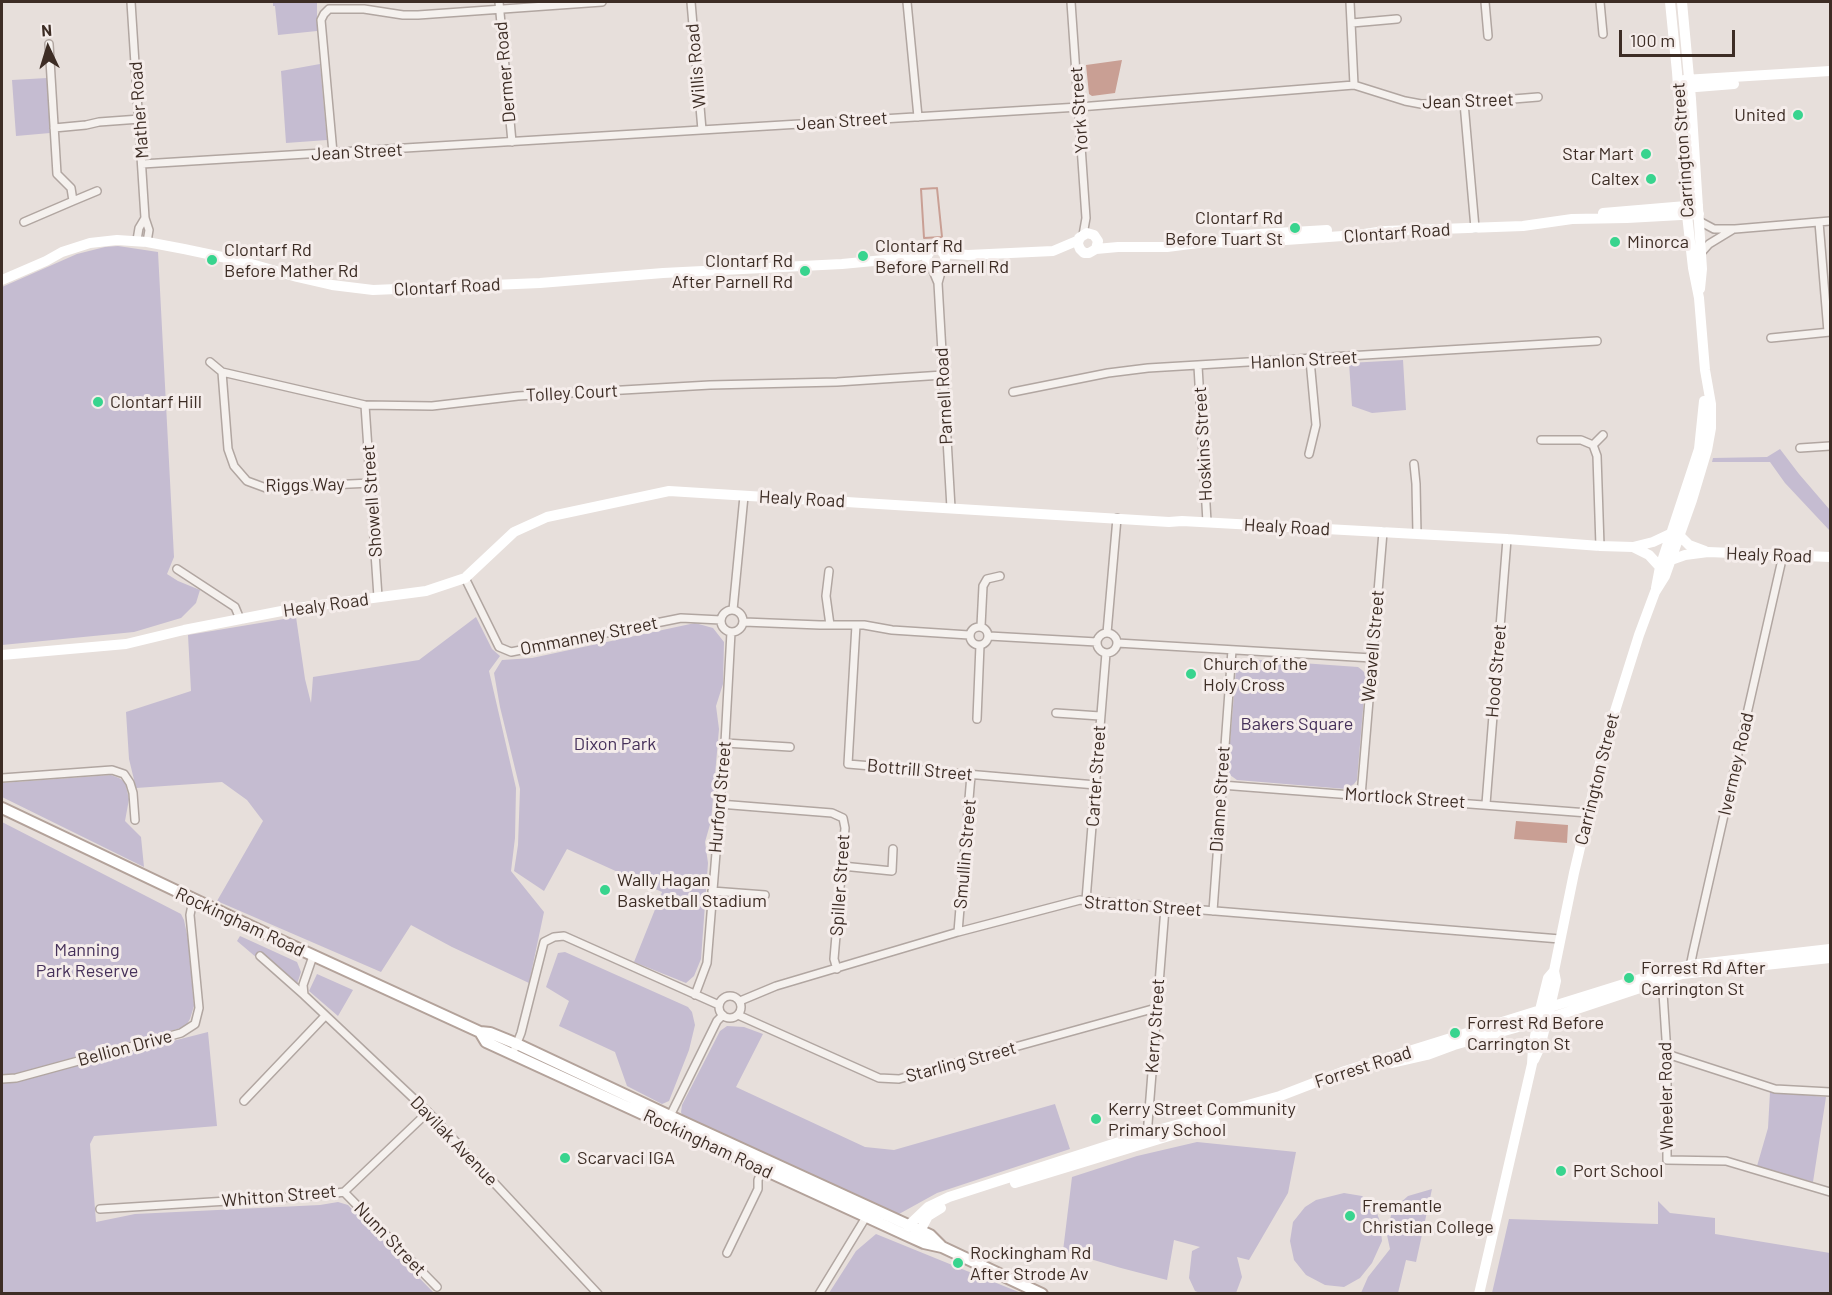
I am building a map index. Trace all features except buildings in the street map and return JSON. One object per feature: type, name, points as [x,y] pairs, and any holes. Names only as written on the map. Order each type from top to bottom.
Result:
[{"type":"main road","name":"Carrington Street","points":[[1479,1293],[1532,1064],[1540,1047],[1544,1014],[1556,981],[1554,971],[1560,939],[1610,725],[1655,592],[1660,567],[1675,535],[1707,450],[1711,428],[1711,404],[1705,370],[1699,298],[1686,210],[1670,2]]},
{"type":"main road","name":"Carrington Street","points":[[1682,2],[1690,83],[1702,269],[1699,298]]},
{"type":"main road","points":[[1678,84],[1830,71]]},
{"type":"main road","points":[[1690,83],[1830,78]]},
{"type":"main road","name":"Clontarf Road","points":[[943,260],[968,255],[1046,251],[1088,241],[1152,241],[1389,226],[1475,226],[1686,210],[1698,213]]},
{"type":"main road","name":"Clontarf Road","points":[[2,280],[74,248],[104,240],[142,241],[241,261],[332,285],[373,290],[540,283],[904,258],[929,261]]},
{"type":"main road","points":[[936,249],[943,260],[936,268],[929,261],[936,249]]},
{"type":"main road","name":"Healy Road","points":[[2,655],[126,644],[297,608],[426,591],[465,578],[514,532],[547,517],[669,491],[1600,546],[1633,547],[1675,535],[1689,545],[1708,552]]},
{"type":"main road","name":"Carrington Street","points":[[1655,592],[1671,560],[1675,535]]},
{"type":"main road","points":[[1633,547],[1649,555],[1660,567]]},
{"type":"main road","name":"Healy Road","points":[[1671,560],[1685,555],[1708,552],[1830,557]]},
{"type":"main road","name":"Rockingham Road","points":[[2,808],[193,900],[480,1032],[486,1042],[515,1049],[668,1120],[930,1235],[942,1247]]},
{"type":"main road","name":"Forrest Road","points":[[920,1231],[928,1216],[953,1202],[1280,1096],[1345,1071],[1690,969],[1830,950]]},
{"type":"main road","name":"Forrest Road","points":[[1690,969],[1830,958]]},
{"type":"main road","name":"Rockingham Road","points":[[668,1120],[762,1170],[924,1244],[942,1247],[1031,1291],[1042,1293]]},
{"type":"main road","name":"Forrest Road","points":[[908,1226],[928,1207],[949,1197],[1147,1138]]},
{"type":"street","name":"Mather Road","points":[[131,2],[145,218],[149,230],[142,241]]},
{"type":"street","name":"Dermer Road","points":[[499,2],[512,142]]},
{"type":"street","points":[[333,153],[321,20],[329,9],[364,9],[403,15],[602,2]]},
{"type":"street","name":"Willis Road","points":[[691,2],[702,130]]},
{"type":"street","points":[[907,2],[918,117]]},
{"type":"street","name":"York Street","points":[[1071,2],[1088,241]]},
{"type":"street","points":[[1350,2],[1354,85]]},
{"type":"street","points":[[1485,2],[1488,36]]},
{"type":"street","points":[[1600,2],[1603,34]]},
{"type":"street","points":[[1352,23],[1397,20]]},
{"type":"street","points":[[49,44],[57,174],[71,188],[73,201]]},
{"type":"street","name":"Jean Street","points":[[142,164],[1079,107],[1354,85],[1413,103],[1464,103],[1538,97]]},
{"type":"street","points":[[1464,103],[1475,226]]},
{"type":"street","points":[[54,128],[140,119]]},
{"type":"street","points":[[24,222],[97,191]]},
{"type":"street","points":[[1698,213],[1714,229],[1830,221]]},
{"type":"street","points":[[1772,338],[1829,332],[1819,222]]},
{"type":"street","points":[[1701,253],[1709,244],[1735,229]]},
{"type":"street","name":"Parnell Road","points":[[943,260],[938,283],[951,508]]},
{"type":"street","name":"Parnell Road","points":[[929,261],[938,283]]},
{"type":"street","name":"Hanlon Street","points":[[1013,392],[1108,373],[1149,368],[1598,341]]},
{"type":"street","points":[[1309,454],[1316,425],[1310,360]]},
{"type":"street","name":"Tolley Court","points":[[210,362],[222,372],[365,405],[432,406],[518,396],[943,375]]},
{"type":"street","name":"Hoskins Street","points":[[1198,366],[1207,522]]},
{"type":"street","name":"Riggs Way","points":[[222,372],[228,448],[234,466],[247,481],[266,488],[371,483]]},
{"type":"street","name":"Showell Street","points":[[365,405],[378,597]]},
{"type":"street","points":[[1593,445],[1603,435]]},
{"type":"street","points":[[1541,440],[1581,440],[1593,445],[1597,456],[1600,546]]},
{"type":"street","points":[[1800,448],[1830,446]]},
{"type":"street","points":[[1414,464],[1418,534]]},
{"type":"street","points":[[733,610],[744,496]]},
{"type":"street","points":[[1107,633],[1117,518]]},
{"type":"street","name":"Weavell Street","points":[[1361,795],[1383,532]]},
{"type":"street","name":"Hood Street","points":[[1486,804],[1507,539]]},
{"type":"street","name":"Ivermey Road","points":[[1690,969],[1783,555]]},
{"type":"street","points":[[177,569],[235,607],[240,619]]},
{"type":"street","points":[[829,571],[826,596],[830,625]]},
{"type":"street","points":[[981,626],[983,586],[987,579],[1000,576]]},
{"type":"street","name":"Ommanney Street","points":[[465,578],[499,647],[511,652],[681,618],[721,620]]},
{"type":"street","points":[[733,610],[743,616],[744,622],[742,628],[731,632],[722,626],[721,620],[723,614],[733,610]]},
{"type":"street","points":[[744,622],[864,624],[892,630],[969,634]]},
{"type":"street","name":"Bottrill Street","points":[[856,625],[848,764],[1096,785]]},
{"type":"street","points":[[976,626],[981,626],[989,636],[980,645],[970,640],[969,634],[976,626]]},
{"type":"street","name":"Hurford Street","points":[[695,994],[707,963],[725,743],[731,632]]},
{"type":"street","points":[[1107,633],[1114,636],[1117,643],[1114,650],[1106,653],[1099,649],[1097,642],[1101,635],[1107,633]]},
{"type":"street","points":[[989,636],[1097,642]]},
{"type":"street","points":[[1117,643],[1372,658]]},
{"type":"street","points":[[977,719],[980,645]]},
{"type":"street","name":"Dianne Street","points":[[1213,911],[1232,650]]},
{"type":"street","name":"Carter Street","points":[[1086,900],[1106,653]]},
{"type":"street","points":[[1056,713],[1100,716]]},
{"type":"street","points":[[725,743],[789,747]]},
{"type":"street","points":[[2,778],[112,770],[124,774],[130,783],[135,820]]},
{"type":"street","name":"Smullin Street","points":[[958,932],[971,775]]},
{"type":"street","name":"Mortlock Street","points":[[1221,785],[1588,813]]},
{"type":"street","name":"Spiller Street","points":[[719,804],[832,813],[843,818],[845,828],[834,959],[837,969]]},
{"type":"street","points":[[842,867],[892,871],[893,849]]},
{"type":"street","points":[[712,891],[765,895]]},
{"type":"street","name":"Bellion Drive","points":[[2,1079],[16,1078],[181,1033],[195,1023],[199,1008],[190,915],[193,900]]},
{"type":"street","name":"Stratton Street","points":[[740,1001],[776,986],[958,932],[1086,900],[1560,939]]},
{"type":"street","name":"Kerry Street","points":[[1147,1138],[1165,908]]},
{"type":"street","points":[[515,1049],[544,942],[554,937],[564,936],[719,1005]]},
{"type":"street","name":"Davilak Avenue","points":[[260,956],[428,1112],[598,1293]]},
{"type":"street","points":[[304,995],[303,985],[313,956]]},
{"type":"street","name":"Wheeler Road","points":[[1658,978],[1663,993],[1667,1054],[1667,1160],[1726,1161],[1830,1192]]},
{"type":"street","points":[[734,996],[740,1001],[741,1008],[738,1015],[729,1018],[723,1016],[719,1005],[723,999],[734,996]]},
{"type":"street","name":"Starling Street","points":[[738,1015],[879,1078],[899,1079],[1156,1008]]},
{"type":"street","points":[[244,1101],[325,1016]]},
{"type":"street","points":[[668,1120],[717,1021],[723,1016]]},
{"type":"street","points":[[1667,1054],[1775,1089],[1830,1092]]},
{"type":"street","name":"Whitton Street","points":[[100,1209],[344,1192],[428,1112]]},
{"type":"street","points":[[727,1253],[758,1189],[758,1180],[762,1170]]},
{"type":"street","name":"Nunn Street","points":[[344,1192],[437,1287]]},
{"type":"street","points":[[819,1293],[867,1217]]},
{"type":"green space","points":[[273,2],[317,2],[317,31],[278,35]]},
{"type":"green space","points":[[320,64],[327,140],[286,143],[281,71]]},
{"type":"green space","points":[[47,78],[50,133],[16,136],[12,80]]},
{"type":"green space","points":[[118,246],[158,252],[174,557],[167,574],[200,590],[196,603],[181,618],[134,632],[2,645],[2,287],[77,254]]},
{"type":"green space","points":[[1403,360],[1406,410],[1372,413],[1352,406],[1349,363]]},
{"type":"green space","points":[[1780,449],[1830,510],[1830,531],[1785,483],[1770,462],[1712,462],[1713,458],[1767,457]]},
{"type":"green space","points":[[296,617],[311,703],[313,677],[419,660],[476,617],[492,649],[500,656],[489,671],[516,788],[515,838],[511,871],[544,912],[529,983],[411,925],[381,972],[217,901],[263,821],[247,800],[222,782],[136,788],[129,759],[126,712],[191,691],[188,635]]},
{"type":"green space","name":"Dixon Park","points":[[695,623],[713,628],[724,642],[723,684],[716,706],[719,729],[711,821],[705,842],[708,863],[701,959],[694,976],[686,983],[634,962],[662,892],[567,849],[544,891],[514,871],[518,845],[520,789],[494,673],[502,660],[532,658]]},
{"type":"green space","name":"Bakers Square","points":[[1245,659],[1358,667],[1366,674],[1357,780],[1354,784],[1346,789],[1237,780],[1230,775],[1228,767],[1236,670],[1238,664]]},
{"type":"green space","points":[[111,775],[125,782],[129,799],[125,821],[141,837],[144,867],[2,797],[2,783]]},
{"type":"green space","name":"Manning Park Reserve","points":[[2,822],[181,914],[184,920],[194,1006],[190,1019],[181,1028],[115,1047],[114,1056],[208,1032],[217,1126],[94,1136],[90,1144],[96,1222],[135,1214],[320,1205],[338,1202],[348,1205],[434,1293],[2,1293]]},
{"type":"green space","points":[[240,936],[297,962],[301,972],[297,984],[262,952],[257,958],[237,941]]},
{"type":"green space","points":[[565,952],[688,1007],[692,1012],[695,1025],[689,1050],[669,1101],[662,1104],[627,1086],[615,1052],[559,1026],[569,1001],[546,987],[558,953]]},
{"type":"green space","points":[[317,974],[353,990],[338,1016],[309,991]]},
{"type":"green space","points":[[727,1026],[744,1027],[763,1034],[736,1087],[865,1147],[894,1150],[1055,1104],[1070,1149],[937,1193],[899,1214],[887,1212],[683,1118],[682,1105],[720,1031]]},
{"type":"green space","points":[[1770,1092],[1826,1097],[1813,1182],[1757,1166],[1768,1128]]},
{"type":"green space","points":[[1197,1142],[1296,1152],[1288,1193],[1249,1260],[1237,1257],[1242,1277],[1236,1293],[1195,1291],[1189,1278],[1192,1251],[1200,1247],[1174,1240],[1167,1280],[1063,1251],[1072,1177],[1137,1156]]},
{"type":"green space","points":[[1432,1189],[1416,1262],[1406,1260],[1398,1293],[1361,1293],[1368,1277],[1390,1249],[1387,1235],[1392,1210],[1408,1196]]},
{"type":"green space","points":[[1344,1193],[1362,1196],[1375,1207],[1380,1222],[1382,1241],[1372,1263],[1360,1278],[1344,1287],[1325,1285],[1306,1275],[1294,1260],[1290,1241],[1293,1222],[1305,1207],[1316,1200]]},
{"type":"green space","points":[[1658,1201],[1670,1213],[1715,1218],[1715,1234],[1830,1253],[1830,1293],[1492,1293],[1509,1219],[1658,1224]]},
{"type":"green space","points":[[876,1234],[1021,1293],[829,1293],[856,1251]]},
{"type":"shaded area","points":[[1122,60],[1115,93],[1092,96],[1089,94],[1086,65]]},
{"type":"shaded area","points":[[1516,821],[1568,825],[1567,843],[1514,839]]},
{"type":"waterway","points":[[937,188],[942,237],[924,238],[921,189],[937,188]]},
{"type":"place","name":"United","points":[[1798,115]]},
{"type":"place","name":"Star Mart","points":[[1646,154]]},
{"type":"place","name":"Caltex","points":[[1651,179]]},
{"type":"place","name":"Clontarf Rd Before Tuart St","points":[[1295,228]]},
{"type":"place","name":"Minorca","points":[[1615,242]]},
{"type":"place","name":"Clontarf Rd Before Parnell Rd","points":[[863,256]]},
{"type":"place","name":"Clontarf Rd Before Mather Rd","points":[[212,260]]},
{"type":"place","name":"Clontarf Rd After Parnell Rd","points":[[805,271]]},
{"type":"place","name":"Clontarf Hill","points":[[98,402]]},
{"type":"place","name":"Church of the Holy Cross","points":[[1191,674]]},
{"type":"place","name":"Wally Hagan Basketball Stadium","points":[[605,890]]},
{"type":"place","name":"Forrest Rd After Carrington St","points":[[1629,978]]},
{"type":"place","name":"Forrest Rd Before Carrington St","points":[[1455,1033]]},
{"type":"place","name":"Kerry Street Community Primary School","points":[[1096,1119]]},
{"type":"place","name":"Scarvaci IGA","points":[[565,1158]]},
{"type":"place","name":"Port School","points":[[1561,1171]]},
{"type":"place","name":"Fremantle Christian College","points":[[1350,1216]]},
{"type":"place","name":"Rockingham Rd After Strode Av","points":[[958,1263]]}]
